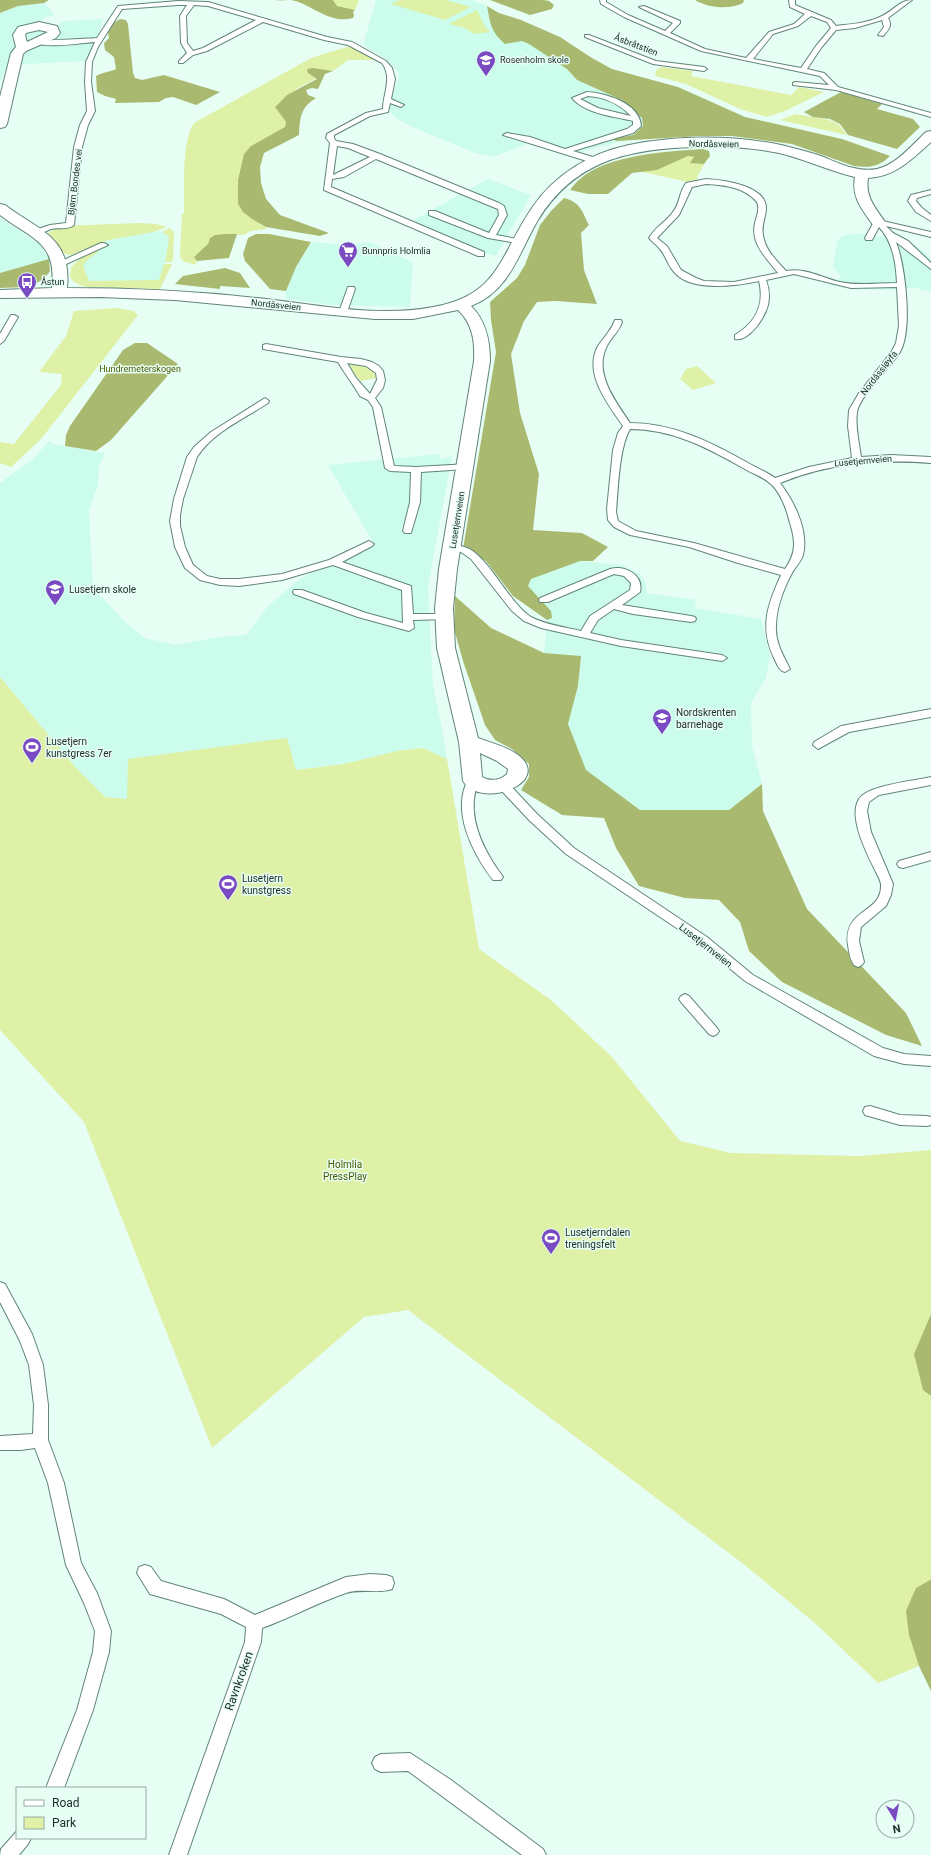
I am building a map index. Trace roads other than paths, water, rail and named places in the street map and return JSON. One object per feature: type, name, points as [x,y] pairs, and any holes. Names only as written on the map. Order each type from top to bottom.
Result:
[{"type":"street","points":[[0,124],[16,58],[22,48],[52,35],[54,33],[53,28],[39,26],[22,30],[19,35],[22,48]]},
{"type":"street","name":"Nordåsveien","points":[[0,294],[118,292],[174,295],[385,315],[407,315],[439,311],[461,305],[482,295],[500,279],[509,265],[532,219],[554,191],[576,170],[593,160],[618,152],[656,145],[726,143],[793,152],[842,170],[862,174],[880,172],[891,168],[931,134]]},
{"type":"street","name":"Nordåssløyfa","points":[[862,174],[859,186],[860,195],[878,222]]},
{"type":"street","points":[[0,208],[53,248],[61,264],[62,276],[59,292]]},
{"type":"street","name":"Lusetjernveien","points":[[461,305],[475,319],[482,344],[481,370],[447,580],[444,617],[448,660],[469,742],[473,781]]},
{"type":"street","points":[[469,742],[508,758],[514,762],[518,768],[518,773],[510,783],[504,786],[487,788],[473,781]]},
{"type":"lane","points":[[603,0],[604,3],[635,20],[703,50],[824,75],[836,88]]},
{"type":"lane","points":[[792,0],[792,6],[829,21],[834,28]]},
{"type":"lane","points":[[803,70],[818,47],[834,28],[855,26],[884,18],[909,0]]},
{"type":"lane","points":[[190,1],[183,16],[184,43],[191,53]]},
{"type":"lane","name":"Bjørn Bondes vei","points":[[35,233],[50,227],[70,225],[78,147],[84,125],[91,111],[88,82],[89,62],[94,47],[100,40],[119,3],[190,1],[208,4],[326,39],[350,43],[368,52],[388,66],[392,74],[391,87],[387,100]]},
{"type":"lane","points":[[642,7],[678,22],[666,33]]},
{"type":"lane","points":[[635,20],[654,13]]},
{"type":"lane","points":[[748,60],[771,33],[796,25],[809,14]]},
{"type":"lane","points":[[881,34],[887,27],[887,22],[884,18]]},
{"type":"lane","points":[[181,62],[191,53],[205,50],[262,20]]},
{"type":"lane","name":"Åsbråtstien","points":[[587,36],[655,63],[704,69]]},
{"type":"lane","points":[[38,42],[55,43],[100,40]]},
{"type":"lane","points":[[674,56],[688,63],[685,66]]},
{"type":"lane","points":[[796,84],[836,88],[931,115]]},
{"type":"lane","points":[[566,151],[630,131],[637,126],[637,120],[628,110],[612,100],[590,94],[580,95],[575,98],[598,110],[637,120]]},
{"type":"lane","points":[[401,105],[387,100],[386,111],[368,114],[333,132],[330,138],[334,143],[350,146],[377,156],[501,208],[503,215],[491,236]]},
{"type":"lane","points":[[596,106],[612,100]]},
{"type":"lane","points":[[506,135],[593,160]]},
{"type":"lane","points":[[334,143],[327,187],[332,191],[481,254]]},
{"type":"lane","points":[[329,178],[341,175],[377,156]]},
{"type":"lane","points":[[783,273],[768,256],[760,240],[758,227],[763,206],[755,194],[743,188],[717,182],[699,181],[689,185],[684,192],[678,211],[657,231],[653,238],[664,248],[675,270],[693,280],[714,284],[734,284],[762,279],[783,273],[808,274],[838,284],[851,286],[900,286]]},
{"type":"lane","points":[[931,192],[917,195],[912,201],[919,210],[931,219]]},
{"type":"lane","points":[[432,213],[491,236],[520,242]]},
{"type":"lane","points":[[869,238],[878,222],[929,232]]},
{"type":"lane","name":"Nordåssløyfa","points":[[857,460],[852,426],[852,413],[856,404],[892,358],[900,343],[903,326],[899,263],[890,236],[878,222]]},
{"type":"lane","points":[[890,236],[905,243],[931,267]]},
{"type":"lane","points":[[61,264],[104,245]]},
{"type":"lane","points":[[738,338],[751,329],[761,314],[766,290],[762,279]]},
{"type":"lane","points":[[343,312],[351,288]]},
{"type":"lane","points":[[0,341],[14,317]]},
{"type":"lane","points":[[618,322],[616,328],[602,346],[598,368],[604,386],[627,426]]},
{"type":"lane","points":[[266,347],[341,360],[350,359],[376,366],[379,370],[381,380],[376,393],[371,398]]},
{"type":"lane","points":[[341,360],[352,379],[361,388],[363,394],[371,398],[377,407],[380,414],[381,430],[390,468],[416,470],[466,466]]},
{"type":"lane","points":[[265,401],[210,438],[195,451],[192,457],[175,520],[178,538],[187,564],[191,570],[204,578],[235,583],[272,578],[333,562],[369,544]]},
{"type":"lane","points":[[785,669],[771,633],[773,611],[787,573],[798,555],[799,545],[794,519],[782,493],[774,482],[695,439],[656,427],[642,425],[627,426],[623,431],[616,467],[612,514],[615,522],[626,530],[638,534],[691,545],[741,561],[787,573]]},
{"type":"lane","name":"Lusetjernveien","points":[[774,482],[820,466],[857,460],[898,458],[931,460]]},
{"type":"lane","points":[[408,531],[415,502],[416,470]]},
{"type":"lane","points":[[452,547],[464,550],[478,561],[505,596],[528,618],[553,629],[584,634],[621,643],[722,658]]},
{"type":"lane","points":[[298,592],[362,615],[409,628],[407,588],[333,562]]},
{"type":"lane","points":[[544,600],[613,571],[622,572],[636,580],[638,586],[635,592],[594,618],[584,634]]},
{"type":"lane","points":[[613,606],[633,611],[691,619]]},
{"type":"lane","points":[[408,616],[444,617]]},
{"type":"lane","points":[[818,745],[839,732],[856,726],[931,713]]},
{"type":"lane","points":[[473,781],[467,793],[469,817],[483,856],[497,877]]},
{"type":"lane","points":[[858,962],[854,937],[856,925],[861,919],[880,906],[887,894],[887,884],[862,824],[861,811],[863,801],[869,795],[878,792],[931,781]]},
{"type":"lane","name":"Lusetjernveien","points":[[504,786],[533,817],[570,851],[703,940],[749,978],[880,1052],[904,1059],[931,1061]]},
{"type":"lane","points":[[903,864],[931,856]]},
{"type":"lane","points":[[685,999],[713,1031]]},
{"type":"lane","points":[[870,1111],[900,1120],[927,1121]]},
{"type":"lane","points":[[0,1288],[27,1339],[36,1365],[41,1405],[40,1440],[56,1483],[74,1565],[91,1599],[103,1631],[101,1652],[86,1710],[55,1787]]},
{"type":"lane","points":[[0,1443],[21,1443],[40,1440]]},
{"type":"lane","points":[[145,1573],[156,1588],[224,1607],[254,1623],[284,1612],[346,1585],[370,1582],[386,1583]]},
{"type":"lane","name":"Ravnkroken","points":[[178,1855],[253,1642],[254,1623]]},
{"type":"lane","points":[[381,1763],[410,1762],[445,1786],[537,1855]]},
{"type":"lane","points":[[7,1855],[21,1839]]},
{"type":"place","name":"Rosenholm skole","points":[[486,77]]},
{"type":"place","name":"Bunnpris Holmlia","points":[[348,268]]},
{"type":"place","name":"Åstun","points":[[27,299]]},
{"type":"place","name":"Lusetjern skole","points":[[55,606]]},
{"type":"place","name":"Nordskrenten barnehage","points":[[662,735]]},
{"type":"place","name":"Lusetjern kunstgress 7er","points":[[32,764]]},
{"type":"place","name":"Lusetjern kunstgress","points":[[228,901]]},
{"type":"place","name":"Lusetjerndalen treningsfelt","points":[[551,1255]]},
{"type":"park label","name":"Hundremeterskogen","points":[[140,369]]},
{"type":"park label","name":"Holmlia PressPlay","points":[[345,1170]]}]
